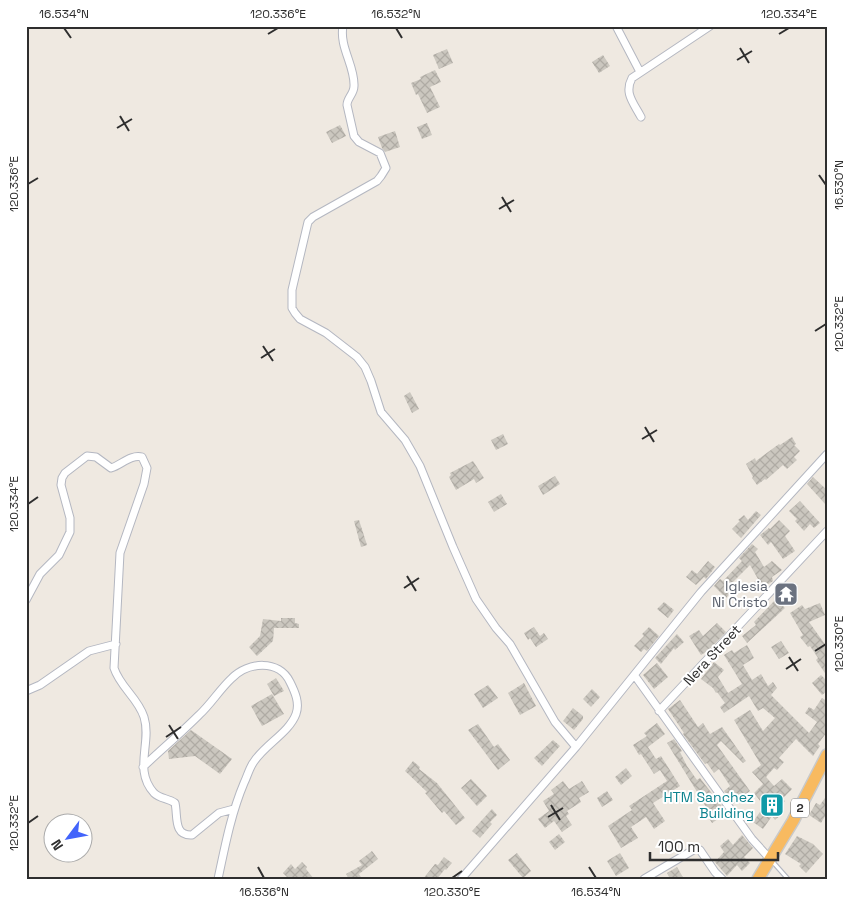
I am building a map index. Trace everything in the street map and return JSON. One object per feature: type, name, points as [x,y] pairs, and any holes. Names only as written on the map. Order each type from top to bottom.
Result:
[{"type":"highway","name":"2","points":[[758,879],[793,820],[827,755]]},
{"type":"street","points":[[343,26],[342,37],[353,76],[354,87],[347,105],[354,136],[360,142],[380,153],[386,168],[376,181],[312,217],[308,222],[292,290],[292,308],[300,319],[326,333],[357,357],[365,367],[381,412],[405,440],[420,466],[476,599],[496,628],[510,644],[554,722],[576,747]]},
{"type":"street","points":[[616,26],[640,72]]},
{"type":"street","points":[[641,116],[628,92],[628,86],[632,78],[710,26]]},
{"type":"street","points":[[461,879],[576,747],[635,676],[700,592],[827,454]]},
{"type":"street","points":[[26,600],[40,574],[59,555],[70,532],[70,518],[61,484],[65,473],[87,456],[96,457],[111,468],[131,458],[142,457],[147,468],[144,484],[120,553],[114,668],[117,678],[138,706],[145,719],[144,776],[153,792],[159,797],[172,800],[174,803],[178,828],[187,836],[192,835],[219,813],[234,809]]},
{"type":"street","name":"Nera Street","points":[[659,712],[827,531]]},
{"type":"street","points":[[26,691],[40,685],[89,651],[116,644]]},
{"type":"street","points":[[143,767],[206,708],[232,677],[242,670],[268,665],[278,668],[288,677],[295,691],[297,702],[296,715],[252,764],[234,809],[218,879]]},
{"type":"street","points":[[635,676],[752,839],[770,859]]},
{"type":"street","points":[[644,879],[694,849],[700,850],[722,879]]},
{"type":"lane","points":[[770,859],[788,879]]},
{"type":"building","points":[[447,49],[453,63],[439,69],[433,55]]},
{"type":"building","points":[[603,55],[610,66],[599,73],[592,62]]},
{"type":"building","points":[[435,70],[441,82],[430,87],[440,107],[427,113],[411,83]]},
{"type":"building","points":[[427,123],[432,135],[422,139],[417,127]]},
{"type":"building","points":[[340,125],[346,136],[332,143],[326,132]]},
{"type":"building","points":[[395,131],[400,147],[385,152],[378,137]]},
{"type":"building","points":[[410,392],[419,409],[412,413],[404,396]]},
{"type":"building","points":[[503,434],[508,444],[496,450],[491,440]]},
{"type":"building","points":[[792,437],[796,444],[794,445],[800,451],[794,457],[797,460],[787,469],[783,465],[766,480],[757,485],[746,464],[755,458],[756,461]]},
{"type":"building","points":[[473,461],[484,478],[476,483],[474,479],[456,490],[449,477],[450,473]]},
{"type":"building","points":[[555,476],[560,484],[543,495],[538,486]]},
{"type":"building","points":[[813,477],[827,490],[827,506],[807,484]]},
{"type":"building","points":[[501,494],[507,504],[494,512],[488,502]]},
{"type":"building","points":[[800,501],[820,523],[814,528],[810,524],[804,531],[795,521],[797,519],[789,511]]},
{"type":"building","points":[[756,511],[761,515],[741,538],[732,529],[744,515],[748,520]]},
{"type":"building","points":[[359,520],[367,545],[361,547],[354,521]]},
{"type":"building","points":[[779,520],[790,531],[785,536],[795,551],[783,559],[771,542],[768,545],[760,535]]},
{"type":"building","points":[[752,544],[758,549],[755,552],[764,567],[772,561],[782,570],[772,577],[773,581],[760,590],[754,582],[758,579],[750,565],[729,586],[733,590],[726,598],[714,586],[720,579],[723,581],[742,561],[739,558]]},
{"type":"building","points":[[708,561],[715,567],[706,579],[704,577],[696,585],[686,577],[692,570],[697,574]]},
{"type":"building","points":[[776,599],[785,608],[747,643],[742,636],[756,625],[754,622]]},
{"type":"building","points":[[664,602],[674,610],[668,618],[657,609]]},
{"type":"building","points":[[820,603],[825,615],[809,622],[827,647],[827,676],[816,660],[818,658],[810,646],[808,647],[800,637],[803,635],[790,613],[802,605],[805,609]]},
{"type":"building","points":[[281,618],[295,618],[295,623],[299,624],[299,628],[274,628],[273,641],[257,656],[249,647],[260,636],[263,619],[281,621]]},
{"type":"building","points":[[717,623],[726,632],[709,650],[701,655],[689,636],[699,630],[703,636]]},
{"type":"building","points":[[534,627],[540,636],[544,633],[548,639],[536,647],[530,638],[528,640],[524,633]]},
{"type":"building","points":[[649,627],[659,636],[647,651],[644,649],[641,652],[634,646],[644,636],[642,634]]},
{"type":"building","points":[[677,634],[684,642],[675,650],[674,648],[661,664],[655,658]]},
{"type":"building","points":[[781,641],[789,653],[779,659],[771,647]]},
{"type":"building","points":[[747,645],[754,658],[743,665],[752,680],[761,674],[768,686],[773,682],[777,688],[771,695],[809,733],[817,722],[805,713],[809,707],[814,710],[822,698],[827,701],[827,732],[818,744],[820,746],[813,756],[796,739],[779,758],[784,762],[777,770],[774,768],[766,777],[774,786],[782,779],[792,789],[782,799],[785,801],[778,809],[782,814],[775,820],[772,816],[763,829],[753,822],[764,806],[754,793],[763,784],[752,772],[761,765],[734,720],[750,710],[763,731],[775,718],[763,708],[758,711],[749,696],[724,713],[720,707],[725,703],[713,688],[701,679],[714,662],[724,670],[718,677],[728,693],[742,684],[724,655],[732,650],[734,653]]},
{"type":"building","points":[[657,663],[668,677],[654,689],[643,675]]},
{"type":"building","points":[[821,675],[827,681],[827,691],[822,695],[812,683]]},
{"type":"building","points":[[276,678],[284,691],[274,696],[267,684]]},
{"type":"building","points":[[524,683],[536,706],[520,715],[508,693]]},
{"type":"building","points":[[488,685],[498,698],[483,708],[474,694]]},
{"type":"building","points":[[592,689],[600,697],[591,707],[583,699]]},
{"type":"building","points":[[272,694],[284,714],[262,726],[251,706]]},
{"type":"building","points":[[680,700],[698,727],[703,723],[710,734],[722,727],[746,761],[743,763],[721,741],[717,745],[750,791],[733,804],[724,791],[730,786],[719,769],[714,773],[707,763],[705,764],[683,734],[668,709]]},
{"type":"building","points":[[573,708],[583,716],[583,719],[574,730],[563,721]]},
{"type":"building","points":[[657,723],[665,734],[648,747],[656,759],[661,756],[680,786],[653,803],[665,821],[654,829],[646,817],[631,827],[638,838],[621,848],[608,826],[632,810],[629,806],[667,781],[660,770],[654,774],[633,745],[647,736],[644,733]]},
{"type":"building","points":[[478,724],[494,747],[498,744],[510,760],[498,770],[468,730]]},
{"type":"building","points":[[191,730],[232,759],[220,774],[195,756],[169,759],[168,751]]},
{"type":"building","points":[[674,739],[682,751],[680,752],[687,766],[697,780],[700,778],[727,813],[712,823],[707,815],[711,813],[698,796],[667,743]]},
{"type":"building","points":[[553,740],[560,746],[542,766],[534,758]]},
{"type":"building","points":[[413,761],[420,767],[419,769],[437,783],[465,818],[456,825],[444,811],[442,813],[425,793],[427,792],[405,771]]},
{"type":"building","points":[[626,768],[632,776],[621,785],[615,777]]},
{"type":"building","points":[[471,779],[487,796],[477,806],[461,788]]},
{"type":"building","points":[[563,781],[569,789],[582,781],[589,792],[579,798],[581,802],[567,811],[569,814],[566,816],[572,825],[562,832],[554,821],[545,828],[538,819],[549,811],[543,801],[554,794],[551,790]]},
{"type":"building","points":[[607,791],[613,800],[602,807],[597,798]]},
{"type":"building","points":[[827,795],[827,813],[821,823],[809,815],[816,803],[820,805]]},
{"type":"building","points":[[492,809],[497,815],[480,838],[472,831]]},
{"type":"building","points":[[559,834],[565,842],[555,850],[549,842]]},
{"type":"building","points":[[742,835],[753,848],[744,857],[750,863],[742,871],[737,865],[727,876],[715,862],[724,852],[720,846],[728,839],[733,845]]},
{"type":"building","points":[[797,836],[813,844],[823,854],[806,873],[799,866],[801,864],[785,854]]},
{"type":"building","points":[[372,851],[378,859],[359,874],[362,879],[349,879],[346,874],[362,865],[359,861]]},
{"type":"building","points":[[517,853],[531,871],[523,878],[508,860]]},
{"type":"building","points":[[620,853],[629,868],[616,876],[607,861]]},
{"type":"building","points":[[444,857],[452,863],[446,870],[437,879],[423,879],[435,864],[438,865]]},
{"type":"building","points":[[302,862],[314,879],[289,879],[283,873],[291,864],[295,869]]},
{"type":"building","points":[[677,867],[684,879],[670,879],[667,873]]},
{"type":"place","name":"Iglesia Ni Cristo","points":[[786,594]]},
{"type":"place","name":"HTM Sanchez Building","points":[[772,805]]}]
